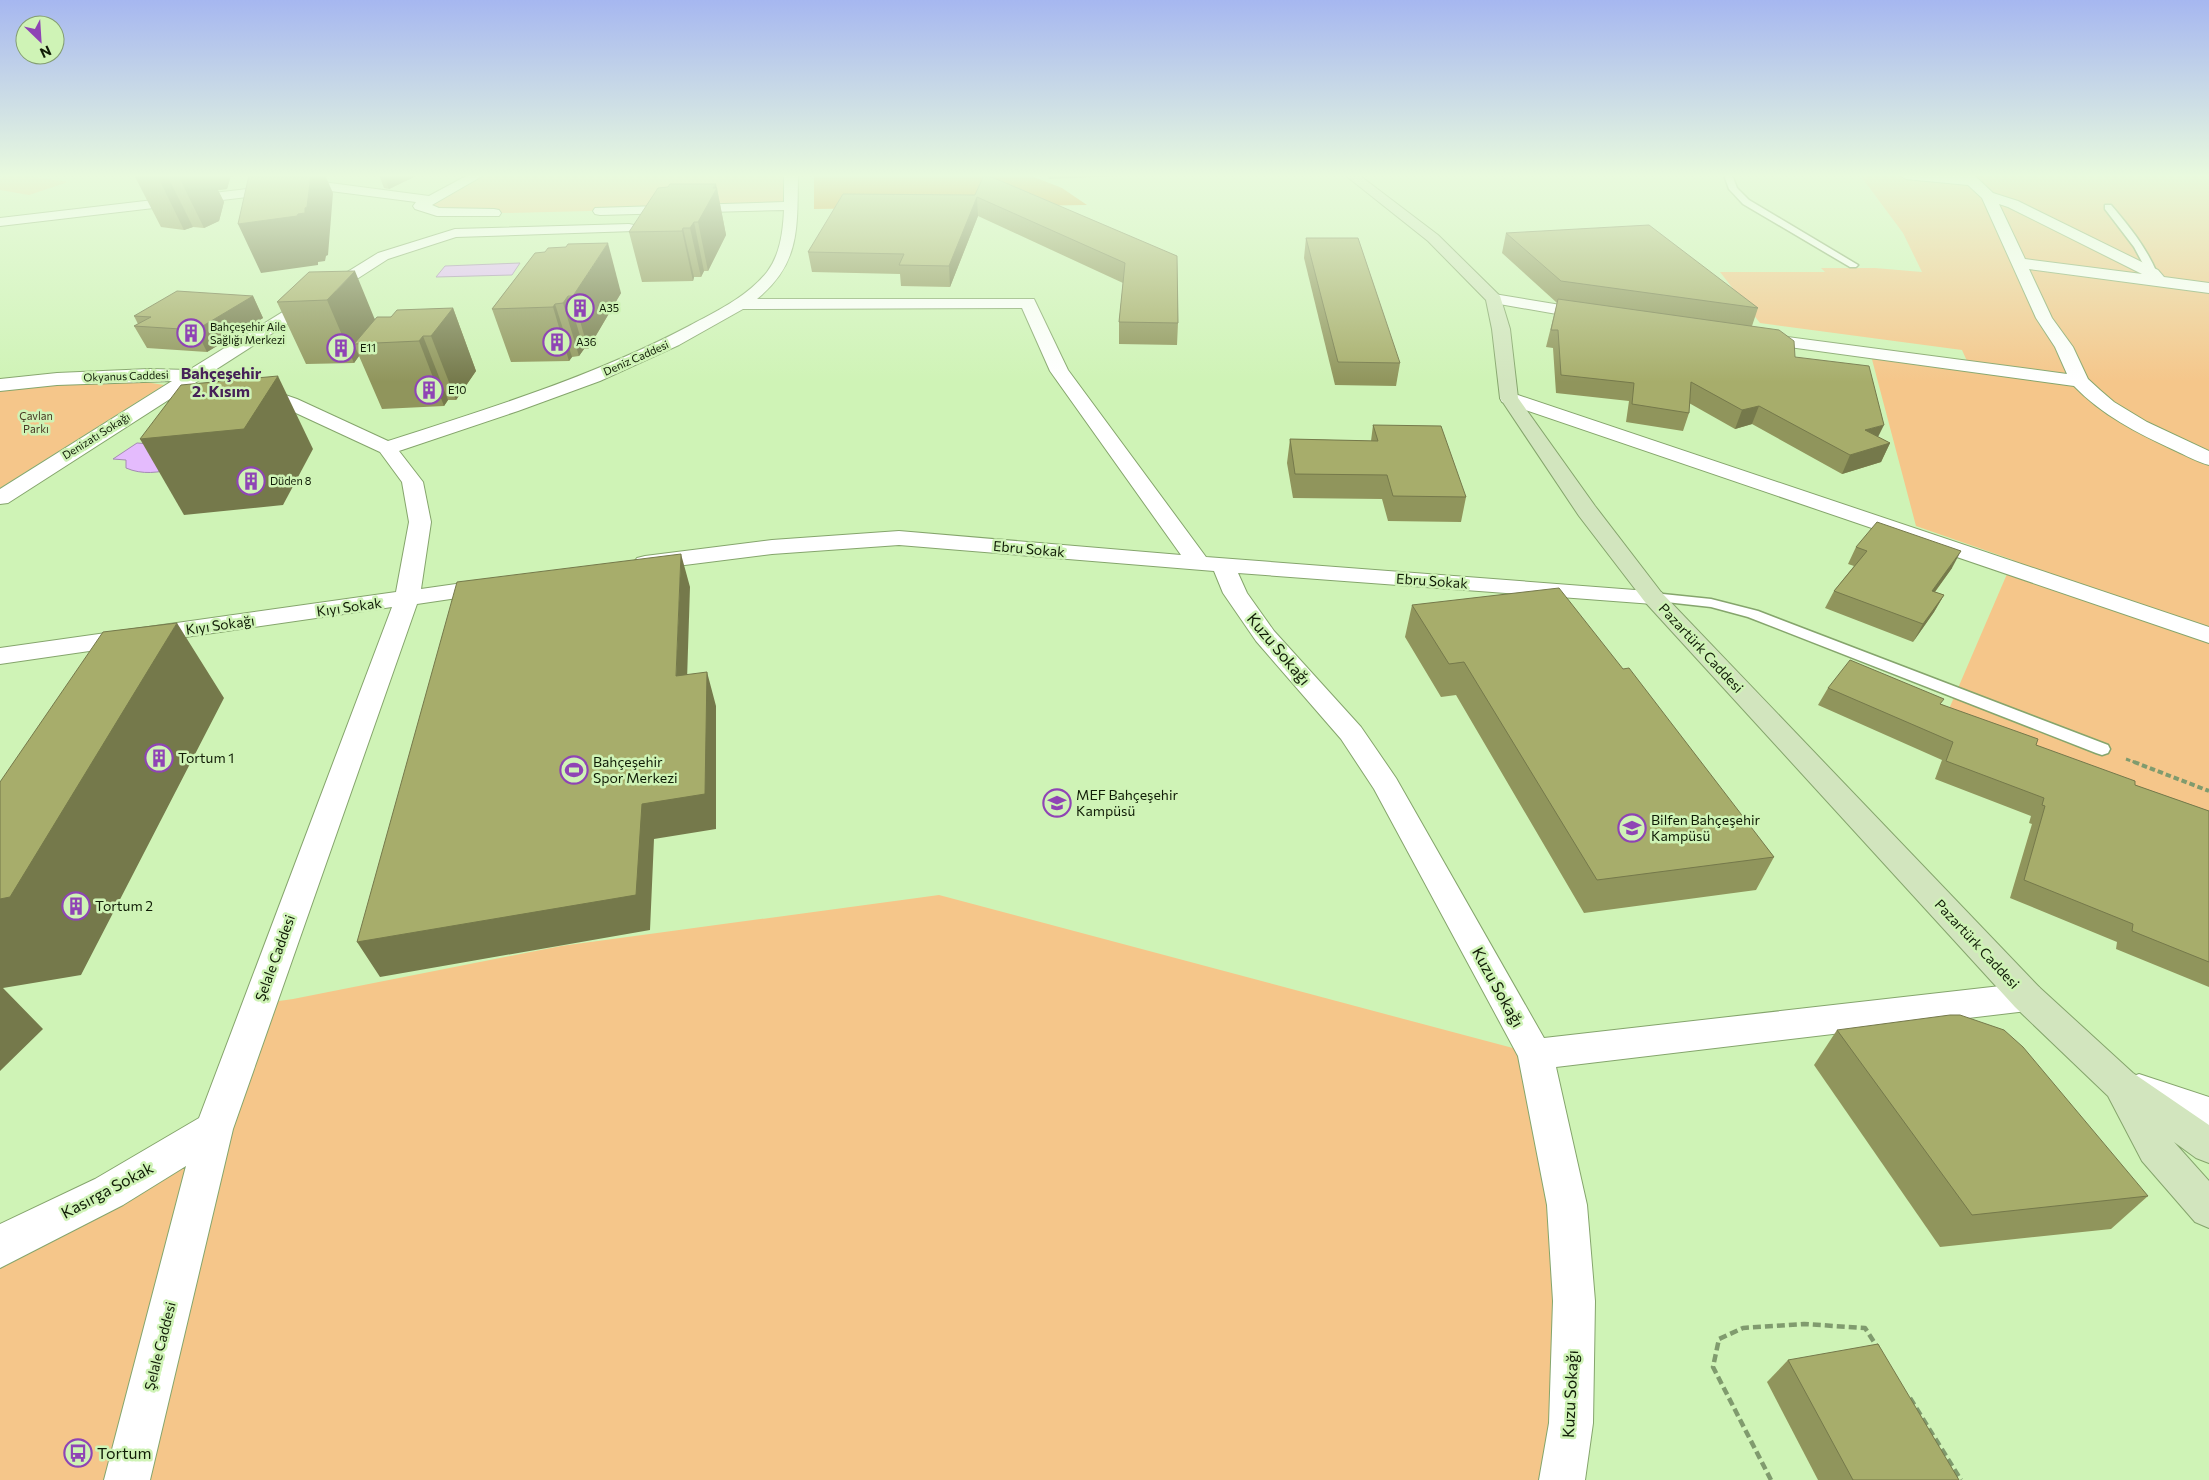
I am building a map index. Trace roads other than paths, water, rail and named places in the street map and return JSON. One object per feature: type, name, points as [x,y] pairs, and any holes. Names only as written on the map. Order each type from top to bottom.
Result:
[{"type":"street","name":"Denizatı Sokağı","points":[[0,498],[383,256],[417,244]]},
{"type":"street","name":"Deniz Caddesi","points":[[388,448],[518,406],[607,372],[680,338],[740,304],[766,283],[780,264],[787,244]]},
{"type":"street","points":[[1439,244],[1494,300],[1605,317]]},
{"type":"street","points":[[2010,244],[2044,318],[2064,347],[2080,381],[2090,393],[2106,405],[2209,459]]},
{"type":"street","points":[[2091,244],[2155,277]]},
{"type":"street","points":[[2018,263],[2155,277],[2209,288]]},
{"type":"street","name":"Pazartürk Caddesi","points":[[1494,300],[1501,329],[1509,398],[1586,511],[1653,597],[2027,997],[2120,1084],[2209,1146]]},
{"type":"street","name":"Kuzu Sokağı","points":[[740,304],[1028,304],[1059,371],[1235,593],[1265,636],[1351,732],[1386,785],[1535,1054],[1567,1205],[1574,1301],[1571,1423],[1562,1480]]},
{"type":"street","points":[[1744,336],[2080,381]]},
{"type":"street","name":"Okyanus Caddesi","points":[[0,385],[57,379],[192,375],[276,396],[388,448]]},
{"type":"street","points":[[1509,398],[2209,635]]},
{"type":"street","name":"Şelale Caddesi","points":[[127,1480],[214,1130],[258,1004],[407,599],[420,522],[412,482],[388,448]]},
{"type":"street","name":"Ebru Sokak","points":[[624,566],[722,552],[852,539],[899,538],[1211,564],[1653,597]]},
{"type":"street","points":[[407,599],[515,583]]},
{"type":"street","name":"Kıyı Sokak","points":[[292,615],[407,599]]},
{"type":"street","name":"Kıyı Sokağı","points":[[0,656],[292,615]]},
{"type":"street","points":[[1535,1054],[2027,997]]},
{"type":"street","points":[[2120,1084],[2209,1112]]},
{"type":"street","name":"Pazartürk Caddesi","points":[[2120,1084],[2155,1149],[2209,1209]]},
{"type":"street","name":"Kasırga Sokak","points":[[0,1248],[12,1239],[109,1192],[214,1130]]},
{"type":"lane","points":[[1817,244],[1853,265]]},
{"type":"lane","points":[[2137,244],[2147,258],[2155,277]]},
{"type":"lane","points":[[1653,597],[1711,603],[1760,616],[2102,749]]},
{"type":"place","name":"A35","points":[[580,308]]},
{"type":"place","name":"Bahçeşehir Aile Sağlığı Merkezi","points":[[191,333]]},
{"type":"place","name":"A36","points":[[557,342]]},
{"type":"place","name":"E11","points":[[341,348]]},
{"type":"place","name":"E10","points":[[429,390]]},
{"type":"place","name":"Düden 8","points":[[251,481]]},
{"type":"place","name":"Tortum 1","points":[[159,758]]},
{"type":"place","name":"Bahçeşehir Spor Merkezi","points":[[574,770]]},
{"type":"place","name":"MEF Bahçeşehir Kampüsü","points":[[1057,803]]},
{"type":"place","name":"Bilfen Bahçeşehir Kampüsü","points":[[1632,828]]},
{"type":"place","name":"Tortum 2","points":[[76,906]]},
{"type":"place","name":"Tortum","points":[[78,1453]]},
{"type":"district","name":"Bahçeşehir 2. Kısım","points":[[221,382]]},
{"type":"park label","name":"Çavlan Parkı","points":[[36,422]]}]
